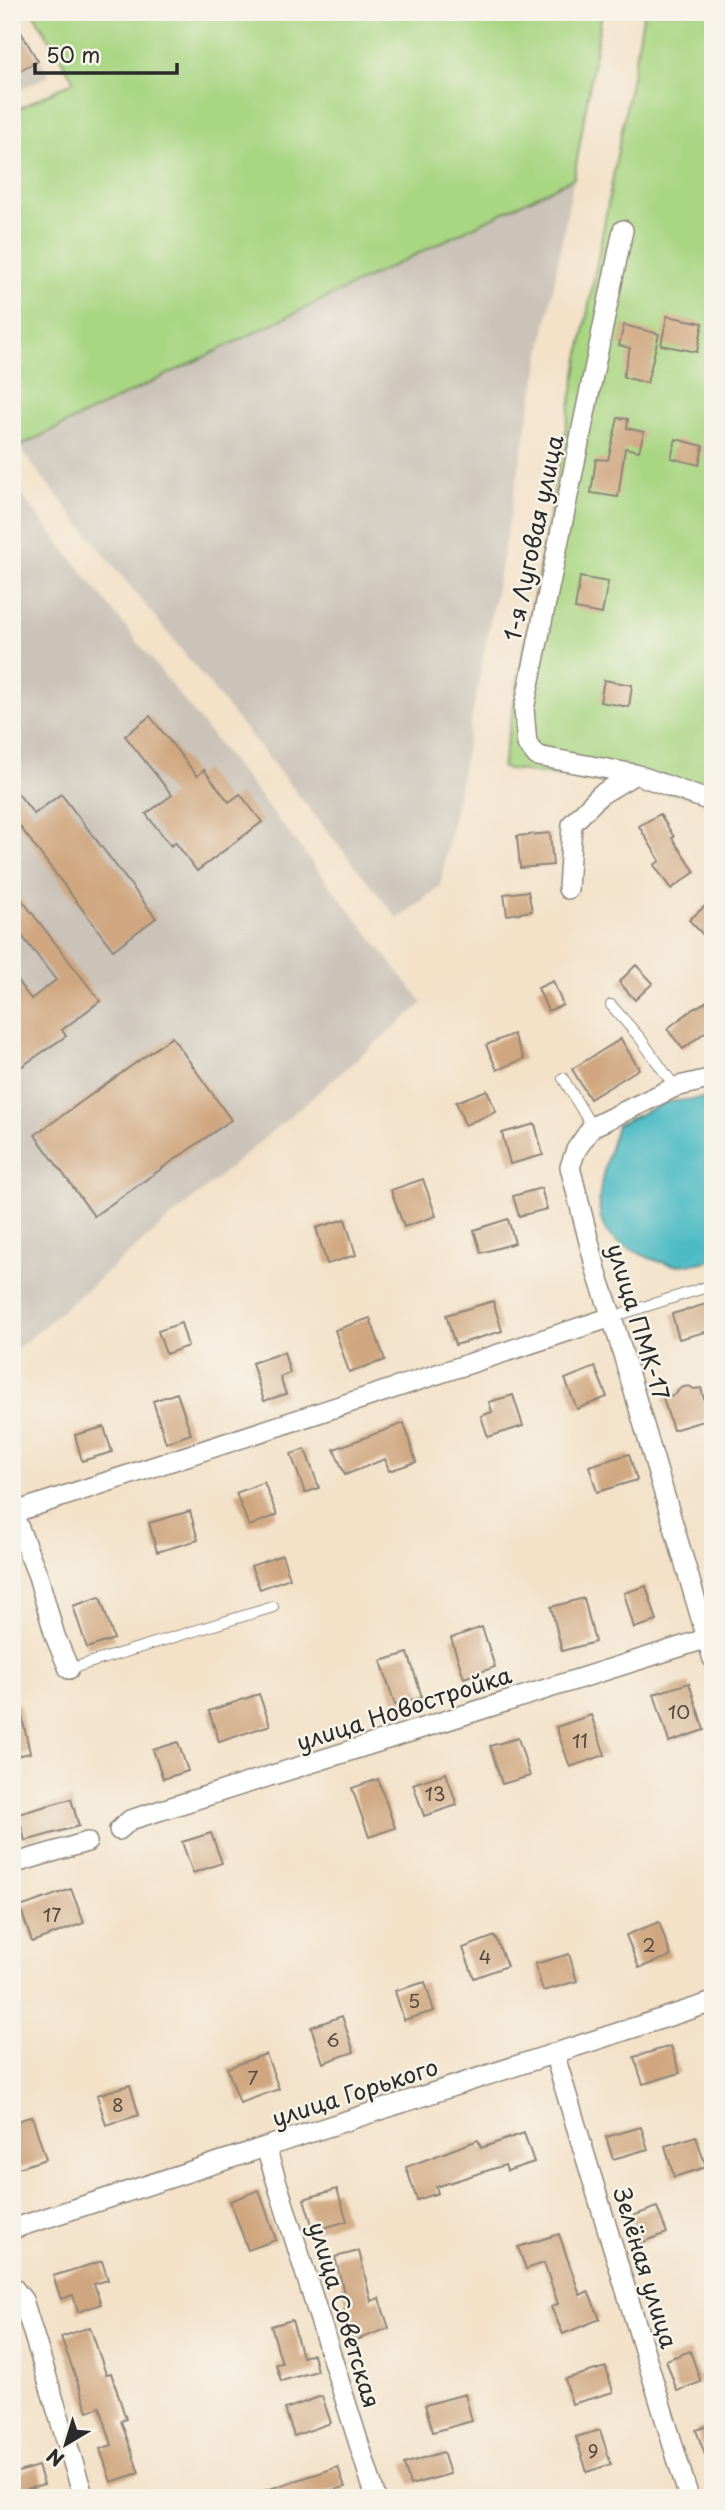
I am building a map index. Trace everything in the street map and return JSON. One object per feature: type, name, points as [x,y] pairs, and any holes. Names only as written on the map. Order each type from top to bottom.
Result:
[{"type":"street","name":"1-я Луговая улица","points":[[623,230],[524,709],[527,744],[537,756],[635,775],[713,802]]},
{"type":"street","points":[[568,889],[572,824],[600,796],[635,775]]},
{"type":"street","points":[[592,1127],[675,1087],[713,1078]]},
{"type":"street","name":"улица ПМК-17","points":[[592,1127],[576,1150],[570,1167],[598,1277],[713,1659]]},
{"type":"street","points":[[69,1670],[55,1636],[38,1576],[13,1513],[612,1317]]},
{"type":"street","name":"улица Новостройка","points":[[119,1830],[130,1821],[705,1639]]},
{"type":"street","points":[[12,1864],[87,1842]]},
{"type":"street","name":"улица Горького","points":[[12,2229],[713,2001]]},
{"type":"street","name":"Зелёная улица","points":[[554,2053],[689,2498]]},
{"type":"street","name":"улица Советская","points":[[266,2148],[376,2498]]},
{"type":"street","points":[[12,2286],[23,2300],[84,2498]]},
{"type":"lane","points":[[611,1005],[675,1087]]},
{"type":"lane","points":[[563,1078],[592,1127]]},
{"type":"lane","points":[[612,1317],[713,1285]]},
{"type":"lane","points":[[69,1670],[272,1607]]},
{"type":"shaded area","points":[[12,12],[49,75],[12,94]]},
{"type":"shaded area","points":[[574,178],[440,886],[398,919],[18,447]]},
{"type":"shaded area","points":[[15,487],[423,1003],[12,1353],[12,489]]},
{"type":"green space","points":[[33,12],[602,12],[574,178],[18,447],[12,440],[12,112],[74,81]]},
{"type":"green space","points":[[644,12],[713,12],[713,799],[502,768]]},
{"type":"water","points":[[713,1097],[713,1260],[684,1265],[667,1264],[619,1243],[604,1227],[599,1204],[606,1163],[617,1125],[666,1102]]},
{"type":"building","points":[[12,17],[38,61],[12,75]]},
{"type":"building","points":[[667,316],[703,323],[697,352],[661,345]]},
{"type":"building","points":[[624,325],[659,334],[647,383],[623,377],[630,348],[619,345]]},
{"type":"building","points":[[618,418],[628,419],[627,428],[644,432],[639,451],[625,448],[618,497],[591,493],[596,459],[608,460]]},
{"type":"building","points":[[676,439],[703,446],[699,465],[671,458]]},
{"type":"building","points":[[580,577],[608,582],[602,614],[575,609]]},
{"type":"building","points":[[604,680],[632,685],[629,707],[600,702]]},
{"type":"building","points":[[150,716],[197,776],[204,770],[229,802],[240,794],[262,822],[197,871],[175,842],[171,846],[146,814],[172,795],[125,736]]},
{"type":"building","points":[[12,786],[34,814],[61,794],[156,918],[113,950],[12,816]]},
{"type":"building","points":[[660,814],[674,837],[672,838],[695,872],[671,889],[654,865],[660,861],[639,826]]},
{"type":"building","points":[[550,833],[553,865],[520,868],[517,836]]},
{"type":"building","points":[[12,887],[100,1001],[62,1030],[66,1036],[12,1073],[12,974],[31,999],[56,980],[12,923]]},
{"type":"building","points":[[528,891],[532,911],[507,915],[504,894]]},
{"type":"building","points":[[705,906],[713,914],[713,945],[689,920]]},
{"type":"building","points":[[636,965],[653,983],[635,1000],[619,982]]},
{"type":"building","points":[[553,981],[563,1005],[548,1011],[538,988]]},
{"type":"building","points":[[713,998],[713,1026],[683,1049],[667,1029]]},
{"type":"building","points":[[513,1034],[524,1059],[497,1070],[486,1045]]},
{"type":"building","points":[[172,1037],[231,1120],[94,1216],[35,1135]]},
{"type":"building","points":[[621,1039],[639,1069],[590,1099],[572,1069]]},
{"type":"building","points":[[487,1090],[496,1112],[465,1125],[456,1102]]},
{"type":"building","points":[[535,1124],[543,1155],[510,1164],[502,1133]]},
{"type":"building","points":[[423,1179],[436,1216],[404,1227],[391,1190]]},
{"type":"building","points":[[541,1188],[547,1209],[519,1216],[513,1196]]},
{"type":"building","points":[[345,1219],[356,1255],[327,1264],[316,1228]]},
{"type":"building","points":[[508,1219],[515,1243],[481,1253],[474,1230]]},
{"type":"building","points":[[493,1301],[502,1331],[455,1345],[446,1315]]},
{"type":"building","points":[[713,1302],[713,1330],[679,1339],[672,1314]]},
{"type":"building","points":[[370,1318],[385,1360],[349,1372],[335,1330]]},
{"type":"building","points":[[181,1323],[188,1346],[166,1354],[158,1331]]},
{"type":"building","points":[[284,1352],[290,1373],[280,1377],[286,1394],[264,1401],[252,1363]]},
{"type":"building","points":[[595,1367],[607,1397],[577,1409],[565,1379]]},
{"type":"building","points":[[689,1386],[694,1389],[701,1388],[710,1419],[673,1430],[663,1398]]},
{"type":"building","points":[[177,1393],[191,1434],[166,1443],[153,1401]]},
{"type":"building","points":[[513,1395],[523,1426],[488,1437],[481,1416],[492,1412],[489,1402]]},
{"type":"building","points":[[404,1423],[416,1462],[389,1471],[385,1459],[345,1475],[334,1449]]},
{"type":"building","points":[[104,1427],[112,1452],[82,1461],[75,1435]]},
{"type":"building","points":[[305,1449],[319,1488],[305,1493],[291,1454]]},
{"type":"building","points":[[629,1454],[637,1480],[597,1492],[589,1466]]},
{"type":"building","points":[[264,1482],[277,1515],[249,1526],[236,1493]]},
{"type":"building","points":[[190,1511],[198,1540],[157,1552],[149,1523]]},
{"type":"building","points":[[282,1555],[290,1578],[260,1589],[251,1566]]},
{"type":"building","points":[[646,1586],[657,1621],[634,1628],[624,1593]]},
{"type":"building","points":[[100,1597],[114,1639],[87,1648],[73,1606]]},
{"type":"building","points":[[584,1598],[595,1642],[562,1651],[551,1607]]},
{"type":"building","points":[[482,1627],[495,1667],[464,1678],[451,1638]]},
{"type":"building","points":[[408,1653],[422,1697],[395,1705],[381,1661]]},
{"type":"building","points":[[689,1683],[704,1730],[669,1742],[654,1694]]},
{"type":"building","points":[[259,1694],[270,1725],[219,1742],[209,1711]]},
{"type":"building","points":[[19,1703],[30,1753],[12,1757],[12,1704]]},
{"type":"building","points":[[591,1715],[605,1755],[570,1767],[556,1727]]},
{"type":"building","points":[[518,1738],[530,1776],[502,1784],[490,1746]]},
{"type":"building","points":[[178,1742],[188,1771],[163,1779],[153,1750]]},
{"type":"building","points":[[446,1773],[457,1805],[424,1816],[413,1784]]},
{"type":"building","points":[[378,1779],[395,1828],[369,1837],[352,1788]]},
{"type":"building","points":[[71,1799],[79,1826],[25,1841],[18,1814]]},
{"type":"building","points":[[211,1833],[222,1863],[193,1873],[182,1842]]},
{"type":"building","points":[[71,1889],[84,1923],[32,1942],[20,1907]]},
{"type":"building","points":[[659,1922],[671,1956],[639,1968],[626,1935]]},
{"type":"building","points":[[495,1936],[507,1966],[474,1978],[463,1948]]},
{"type":"building","points":[[569,1954],[577,1981],[543,1991],[535,1964]]},
{"type":"building","points":[[425,1982],[434,2011],[404,2020],[395,1991]]},
{"type":"building","points":[[342,2016],[354,2052],[323,2063],[311,2027]]},
{"type":"building","points":[[671,2046],[680,2073],[643,2084],[634,2057]]},
{"type":"building","points":[[266,2054],[279,2089],[240,2103],[227,2068]]},
{"type":"building","points":[[130,2085],[139,2115],[106,2125],[97,2095]]},
{"type":"building","points":[[32,2116],[46,2159],[12,2170],[12,2123]]},
{"type":"building","points":[[641,2127],[648,2149],[613,2159],[606,2137]]},
{"type":"building","points":[[524,2133],[534,2162],[507,2171],[505,2165],[436,2187],[438,2193],[417,2200],[406,2167],[478,2140],[481,2148]]},
{"type":"building","points":[[696,2136],[706,2167],[674,2177],[665,2146]]},
{"type":"building","points":[[337,2189],[347,2221],[314,2231],[304,2199]]},
{"type":"building","points":[[259,2190],[276,2240],[248,2250],[230,2201]]},
{"type":"building","points":[[657,2207],[667,2233],[640,2243],[630,2217]]},
{"type":"building","points":[[559,2234],[580,2295],[588,2291],[600,2319],[563,2334],[551,2307],[558,2304],[544,2263],[526,2269],[518,2247]]},
{"type":"building","points":[[359,2251],[371,2301],[379,2298],[389,2328],[354,2341],[343,2311],[348,2309],[335,2257]]},
{"type":"building","points":[[102,2261],[108,2280],[94,2284],[101,2304],[78,2312],[73,2295],[61,2299],[53,2276]]},
{"type":"building","points":[[292,2320],[302,2357],[313,2354],[317,2371],[281,2381],[276,2364],[282,2363],[271,2326]]},
{"type":"building","points":[[90,2327],[106,2374],[111,2373],[126,2419],[121,2421],[139,2473],[111,2482],[100,2449],[112,2445],[100,2407],[88,2411],[61,2337]]},
{"type":"building","points":[[690,2351],[701,2382],[677,2391],[666,2360]]},
{"type":"building","points":[[606,2367],[613,2392],[572,2404],[565,2379]]},
{"type":"building","points":[[465,2394],[472,2421],[433,2432],[425,2405]]},
{"type":"building","points":[[322,2396],[331,2423],[294,2436],[285,2409]]},
{"type":"building","points":[[713,2424],[713,2471],[711,2471],[696,2430]]},
{"type":"building","points":[[600,2430],[611,2464],[587,2472],[576,2437]]},
{"type":"building","points":[[443,2452],[450,2474],[410,2485],[404,2464]]},
{"type":"building","points":[[38,2466],[44,2484],[12,2493],[12,2474]]},
{"type":"building","points":[[338,2467],[345,2487],[306,2498],[251,2498],[251,2495]]}]
